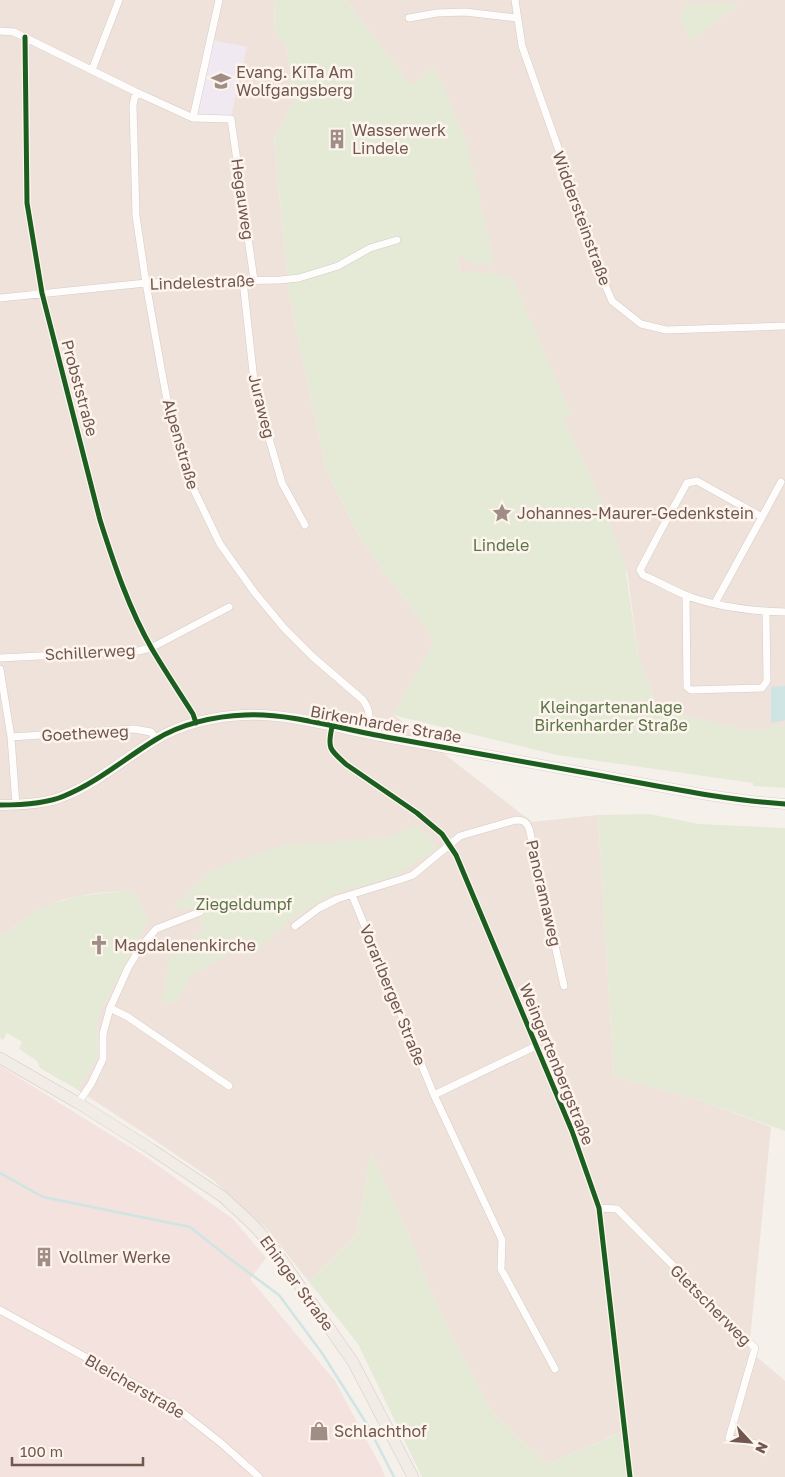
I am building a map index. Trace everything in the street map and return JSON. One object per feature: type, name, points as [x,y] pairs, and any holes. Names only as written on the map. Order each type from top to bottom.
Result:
[{"type":"main road","name":"Birkenharder Straße","points":[[0,805],[16,805],[62,797],[104,775],[156,739],[196,723],[244,715],[292,719],[714,797],[785,804]]},
{"type":"main road","name":"Ehinger Straße","points":[[0,1058],[78,1103],[151,1149],[223,1197],[250,1222],[270,1243],[353,1362],[413,1477]]},
{"type":"street","points":[[92,70],[119,0]]},
{"type":"street","points":[[0,31],[14,32],[193,118],[219,0]]},
{"type":"street","name":"Widdersteinstraße","points":[[516,0],[522,46],[585,224],[601,275],[612,301],[641,324],[666,330],[785,326]]},
{"type":"street","points":[[409,18],[465,12],[517,18]]},
{"type":"street","name":"Probststraße","points":[[25,37],[26,203],[42,293],[100,520],[111,554],[126,595],[152,648],[193,714],[196,723]]},
{"type":"street","name":"Alpenstraße","points":[[136,92],[133,105],[136,216],[160,368],[173,431],[192,486],[220,544],[255,593],[284,628],[312,657],[368,706],[370,715],[366,734]]},
{"type":"street","name":"Hegauweg","points":[[193,118],[231,119],[254,280]]},
{"type":"street","name":"Lindelestraße","points":[[0,298],[146,284],[299,278],[338,266],[370,248],[397,240]]},
{"type":"street","name":"Juraweg","points":[[243,281],[255,390],[282,483],[305,525]]},
{"type":"street","points":[[762,517],[697,481],[687,483],[640,570],[643,574],[686,595],[715,603],[766,612],[785,612]]},
{"type":"street","points":[[715,603],[781,482]]},
{"type":"street","points":[[686,595],[687,687],[691,690],[762,688],[767,682],[766,612]]},
{"type":"street","name":"Schillerweg","points":[[0,658],[138,651],[152,648],[229,607]]},
{"type":"street","points":[[0,669],[11,737],[16,805]]},
{"type":"street","name":"Weingartenbergstraße","points":[[332,727],[329,746],[331,750],[347,765],[416,813],[442,834],[456,855],[572,1131],[599,1208],[630,1477]]},
{"type":"street","name":"Goetheweg","points":[[11,737],[134,730],[151,732],[156,739]]},
{"type":"street","name":"Panoramaweg","points":[[449,844],[460,836],[516,820],[521,820],[528,824],[564,986]]},
{"type":"street","points":[[295,926],[319,908],[337,898],[352,895],[412,875],[449,844]]},
{"type":"street","name":"Vorarlberger Straße","points":[[352,895],[434,1095],[502,1240],[501,1269],[555,1368]]},
{"type":"street","points":[[78,1103],[91,1084],[103,1059],[102,1034],[110,1008],[128,968],[140,948],[156,929],[200,912]]},
{"type":"street","points":[[110,1008],[128,1017],[230,1086]]},
{"type":"street","points":[[434,1095],[536,1046]]},
{"type":"street","name":"Gletscherweg","points":[[599,1208],[617,1209],[755,1348],[729,1438],[756,1444]]},
{"type":"street","name":"Bleicherstraße","points":[[0,1310],[174,1406],[221,1443],[259,1477]]},
{"type":"shaded area","points":[[0,0],[275,0],[274,30],[286,44],[294,102],[274,139],[289,294],[326,469],[362,541],[435,640],[394,715],[532,822],[598,815],[614,1076],[702,1101],[771,1127],[749,1350],[785,1381],[785,1477],[625,1477],[619,1433],[547,1465],[493,1413],[459,1350],[428,1285],[406,1229],[371,1153],[357,1234],[309,1282],[269,1231],[213,1180],[78,1090],[98,1056],[97,1018],[148,921],[133,890],[96,893],[62,900],[35,912],[13,927],[6,935],[0,934]]},
{"type":"shaded area","points":[[346,0],[785,0],[785,724],[753,731],[676,714],[657,705],[639,661],[627,570],[473,332],[446,205],[412,86]]},
{"type":"shaded area","name":"Evang. KiTa Am Wolfgangsberg","points":[[213,40],[247,47],[231,116],[196,115]]},
{"type":"shaded area","points":[[785,686],[785,720],[771,723],[771,687]]},
{"type":"shaded area","points":[[0,1066],[143,1155],[233,1219],[266,1258],[250,1279],[335,1381],[385,1477],[0,1477]]},
{"type":"green space","name":"Lindele","points":[[275,0],[346,0],[412,86],[432,68],[439,77],[467,143],[495,265],[474,264],[457,255],[460,272],[491,273],[513,278],[571,415],[563,419],[594,482],[627,570],[639,661],[652,690],[653,698],[657,705],[675,714],[753,731],[785,724],[785,788],[753,786],[753,783],[557,755],[393,715],[435,640],[362,541],[326,469],[289,294],[274,138],[294,102],[286,45],[274,30]]},
{"type":"green space","points":[[741,3],[690,42],[680,16],[687,4]]},
{"type":"green space","points":[[650,814],[698,824],[785,828],[785,1131],[702,1101],[614,1076],[598,815]]},
{"type":"green space","name":"Ziegeldumpf","points":[[416,825],[438,848],[395,876],[332,894],[294,917],[249,957],[239,948],[190,977],[177,1002],[161,1002],[171,953],[204,929],[196,908],[171,909],[211,871],[283,845],[388,838]]},
{"type":"green space","points":[[133,890],[148,921],[97,1018],[98,1056],[78,1090],[40,1068],[37,1061],[19,1049],[22,1042],[7,1033],[3,1040],[0,1038],[0,934],[6,935],[33,913],[65,900]]},
{"type":"green space","points":[[371,1152],[406,1229],[428,1285],[459,1350],[493,1413],[547,1465],[620,1433],[625,1477],[422,1477],[358,1344],[309,1282],[357,1234]]},
{"type":"waterway","points":[[0,1173],[43,1197],[190,1227],[279,1295],[322,1353],[368,1426],[394,1477]]},
{"type":"cycle path","points":[[25,37],[27,203],[42,293],[100,520],[117,570],[144,634],[193,714],[196,723]]},
{"type":"cycle path","points":[[0,805],[33,804],[57,799],[88,784],[175,729],[210,719],[245,715],[280,716],[694,793],[785,804]]},
{"type":"cycle path","points":[[332,727],[330,745],[333,752],[347,765],[417,813],[442,834],[456,855],[572,1131],[599,1208],[630,1477]]},
{"type":"place","name":"Evang. KiTa Am Wolfgangsberg","points":[[221,81]]},
{"type":"place","name":"Wasserwerk Lindele","points":[[337,139]]},
{"type":"place","name":"Johannes-Maurer-Gedenkstein","points":[[502,513]]},
{"type":"place","name":"Magdalenenkirche","points":[[99,945]]},
{"type":"place","name":"Vollmer Werke","points":[[44,1257]]},
{"type":"place","name":"Schlachthof","points":[[319,1431]]},
{"type":"park label","name":"Kleingartenanlage Birkenharder Straße","points":[[611,716]]}]
